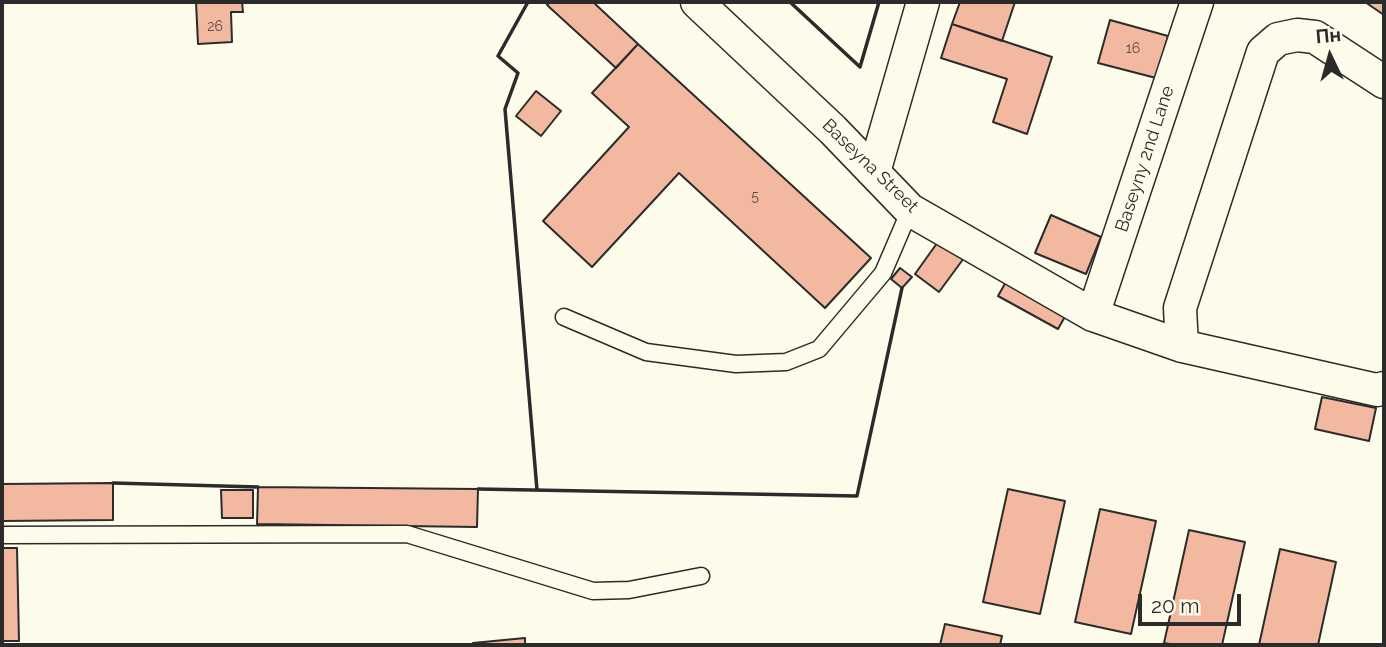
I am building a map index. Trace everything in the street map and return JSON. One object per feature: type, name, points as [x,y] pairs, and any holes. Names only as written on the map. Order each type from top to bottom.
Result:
[{"type":"street","name":"Baseyna Street","points":[[697,2],[910,210],[1093,316],[1182,346],[1377,390],[1384,388]]},
{"type":"street","points":[[874,172],[923,2]]},
{"type":"street","name":"Baseyny 2nd Lane","points":[[1093,316],[1197,2]]},
{"type":"street","points":[[1182,346],[1180,308],[1263,52],[1278,39],[1297,35],[1315,37],[1384,82]]},
{"type":"lane","points":[[564,317],[646,352],[736,364],[786,362],[819,349],[883,273],[910,210]]},
{"type":"lane","points":[[2,535],[407,534],[593,591],[629,590],[701,576]]},
{"type":"building","points":[[196,2],[242,2],[243,12],[231,12],[232,42],[198,44]]},
{"type":"building","points":[[550,2],[593,2],[638,44],[616,68],[547,5]]},
{"type":"building","points":[[960,2],[1015,2],[1002,41],[952,24]]},
{"type":"building","points":[[1365,2],[1384,2],[1384,15]]},
{"type":"building","points":[[1110,20],[1168,36],[1156,78],[1098,63]]},
{"type":"building","points":[[952,24],[1052,57],[1027,134],[993,122],[1007,79],[941,58]]},
{"type":"building","points":[[638,44],[871,258],[825,308],[679,173],[592,267],[543,221],[629,127],[592,93]]},
{"type":"building","points":[[536,91],[561,111],[541,136],[516,116]]},
{"type":"building","points":[[1051,215],[1101,237],[1086,274],[1035,253]]},
{"type":"building","points":[[940,239],[964,258],[939,292],[915,274]]},
{"type":"building","points":[[900,268],[912,277],[902,288],[891,279]]},
{"type":"building","points":[[1007,280],[1067,313],[1058,329],[998,296]]},
{"type":"building","points":[[1322,397],[1376,408],[1369,441],[1315,429]]},
{"type":"building","points":[[113,483],[113,520],[2,521],[2,484]]},
{"type":"building","points":[[258,487],[478,489],[477,527],[257,524]]},
{"type":"building","points":[[1008,489],[1065,501],[1040,614],[983,602]]},
{"type":"building","points":[[221,490],[253,490],[253,518],[222,518]]},
{"type":"building","points":[[1100,509],[1156,521],[1131,634],[1075,622]]},
{"type":"building","points":[[1189,530],[1245,542],[1222,645],[1164,643]]},
{"type":"building","points":[[2,548],[17,548],[19,641],[2,641]]},
{"type":"building","points":[[1280,549],[1336,562],[1318,645],[1259,645]]},
{"type":"building","points":[[945,624],[1002,636],[1000,645],[940,645]]},
{"type":"building","points":[[525,638],[525,645],[473,645],[473,643]]},
{"type":"wall","points":[[528,2],[498,56],[518,73],[505,109],[537,490]]},
{"type":"wall","points":[[790,2],[860,67],[879,2]]},
{"type":"wall","points":[[478,489],[857,496],[902,288]]},
{"type":"wall","points":[[113,483],[258,487]]}]
